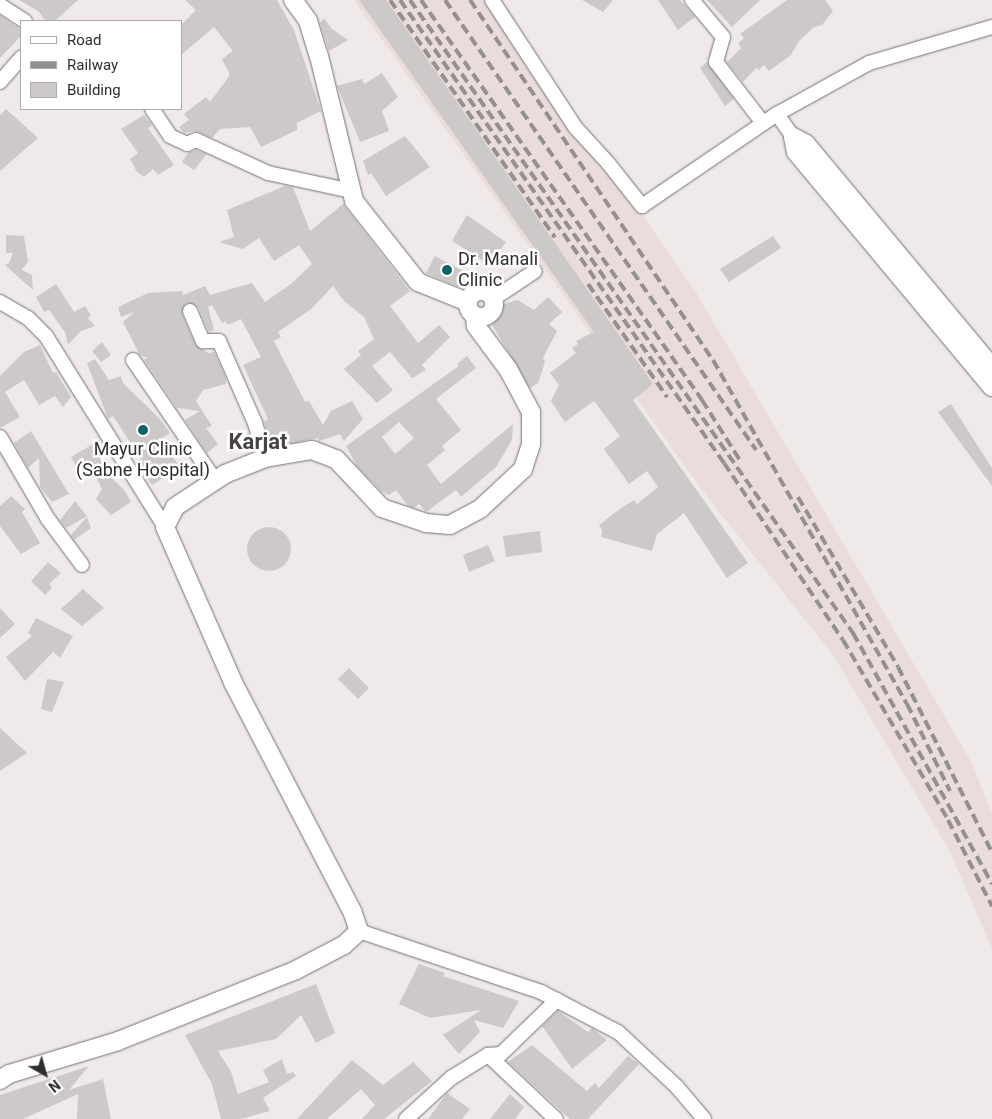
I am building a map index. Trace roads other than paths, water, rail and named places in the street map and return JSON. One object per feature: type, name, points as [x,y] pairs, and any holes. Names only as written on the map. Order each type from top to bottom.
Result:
[{"type":"street","points":[[16,0],[23,20]]},
{"type":"street","points":[[293,0],[308,21],[319,56],[354,202],[418,282],[472,309]]},
{"type":"street","points":[[492,0],[575,127],[642,206],[776,114],[869,63],[992,27]]},
{"type":"street","points":[[692,0],[723,37],[716,62],[763,123]]},
{"type":"street","points":[[0,5],[23,20]]},
{"type":"street","points":[[0,82],[20,59]]},
{"type":"street","points":[[153,110],[170,136],[187,144],[196,140],[268,173],[351,192]]},
{"type":"street","points":[[776,114],[794,137],[806,144],[992,367]]},
{"type":"street","points":[[794,137],[796,152],[992,388]]},
{"type":"street","points":[[165,527],[175,507],[215,480],[265,458],[312,450],[336,460],[382,508],[426,523],[450,525],[480,508],[523,469],[531,444],[532,412],[508,369],[476,326],[471,295],[479,291],[487,292],[493,299],[535,271]]},
{"type":"street","points":[[0,302],[28,318],[46,336],[165,527],[234,682],[352,911],[359,931]]},
{"type":"street","points":[[190,311],[203,341],[219,341],[255,423],[265,458]]},
{"type":"street","points":[[133,360],[215,480]]},
{"type":"street","points":[[0,436],[48,519],[82,565]]},
{"type":"street","points":[[359,931],[541,992],[618,1032],[677,1087],[704,1119]]},
{"type":"street","points":[[0,1080],[9,1074],[118,1041],[296,970],[344,945],[359,931]]},
{"type":"street","points":[[406,1119],[451,1078],[488,1055],[501,1054],[557,1000]]},
{"type":"street","points":[[488,1055],[556,1119]]},
{"type":"railway","points":[[390,0],[555,237]]},
{"type":"railway","points":[[400,0],[724,463],[843,640],[948,820],[992,906]]},
{"type":"railway","points":[[410,0],[853,633],[992,884]]},
{"type":"railway","points":[[421,0],[702,400],[741,462]]},
{"type":"railway","points":[[445,0],[756,450]]},
{"type":"railway","points":[[470,0],[713,360],[907,704],[950,791]]},
{"type":"railway","points":[[588,284],[667,397]]},
{"type":"railway","points":[[798,497],[898,667],[992,852]]},
{"type":"place","name":"Dr. Manali Clinic","points":[[447,270]]},
{"type":"place","name":"Mayur Clinic (Sabne Hospital)","points":[[143,430]]},
{"type":"district","name":"Karjat","points":[[258,442]]}]
